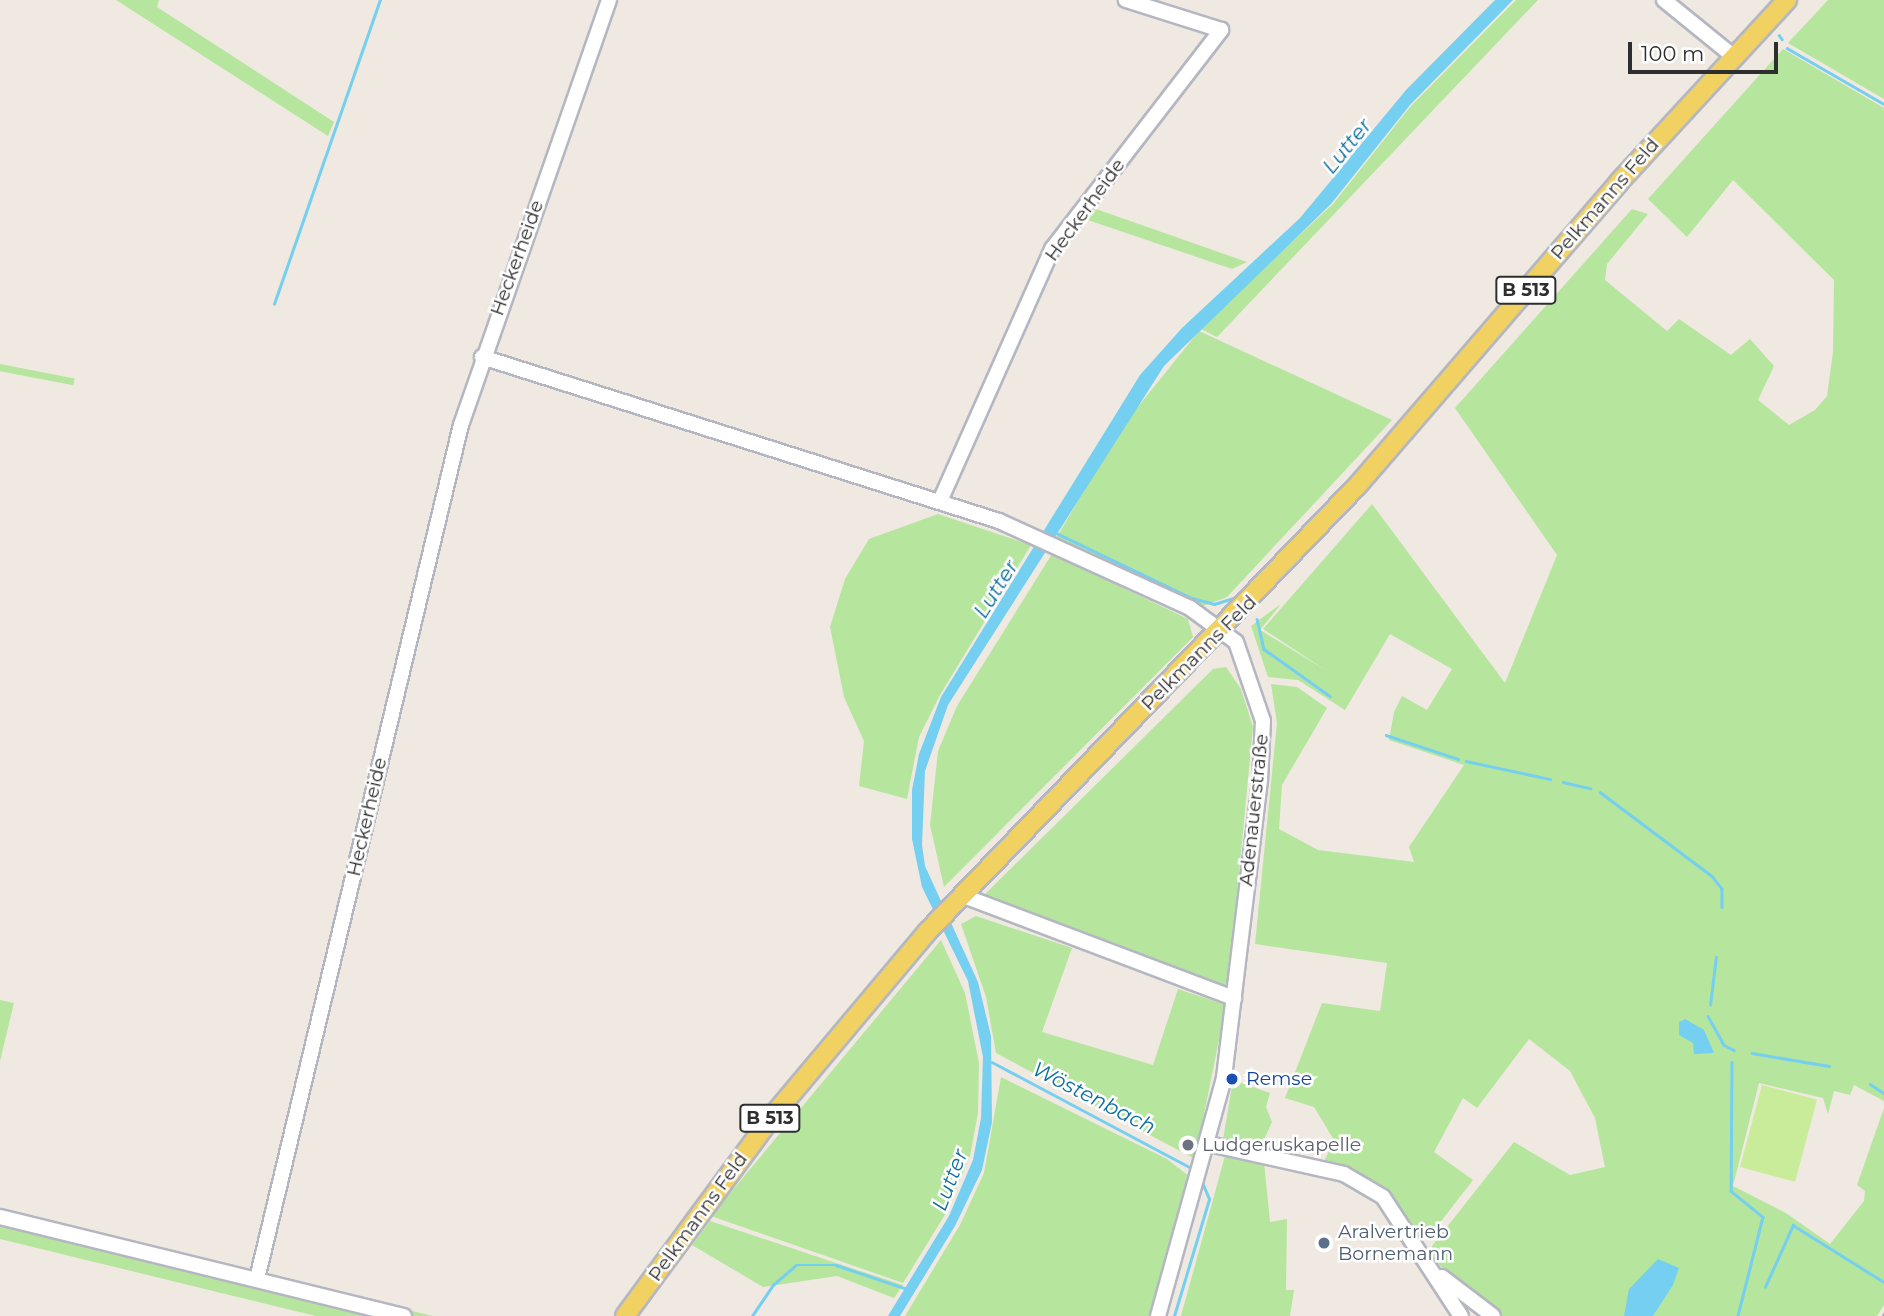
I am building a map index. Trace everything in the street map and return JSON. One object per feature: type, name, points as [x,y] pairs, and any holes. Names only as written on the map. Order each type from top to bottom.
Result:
[{"type":"main road","name":"Pelkmanns Feld","points":[[625,1316],[771,1118],[928,931],[1223,630],[1733,56],[1787,0]]},
{"type":"street","name":"Heckerheide","points":[[257,1279],[457,439],[482,357],[609,0]]},
{"type":"street","name":"Heckerheide","points":[[940,501],[1052,249],[1221,30],[1126,0]]},
{"type":"street","points":[[1664,0],[1733,56]]},
{"type":"street","points":[[482,357],[940,501],[1031,534],[1190,608],[1223,630]]},
{"type":"street","name":"Adenauerstraße","points":[[1158,1316],[1209,1144],[1234,998],[1264,745],[1254,684],[1236,642],[1223,630]]},
{"type":"street","points":[[957,899],[1234,998]]},
{"type":"street","points":[[1209,1144],[1322,1168],[1364,1184],[1397,1213],[1438,1275],[1461,1316]]},
{"type":"street","points":[[0,1217],[404,1316]]},
{"type":"street","points":[[1438,1275],[1493,1316]]},
{"type":"green space","points":[[116,0],[159,0],[157,7],[334,122],[328,136]]},
{"type":"green space","points":[[1516,0],[1538,0],[1217,337],[1199,328],[1333,204],[1410,107]]},
{"type":"green space","points":[[1828,0],[1884,0],[1884,99],[1788,43]]},
{"type":"green space","points":[[1783,49],[1884,108],[1884,1101],[1854,1085],[1850,1095],[1834,1091],[1828,1114],[1823,1098],[1759,1083],[1733,1186],[1786,1213],[1830,1244],[1864,1201],[1865,1191],[1857,1185],[1884,1108],[1884,1305],[1877,1316],[1502,1316],[1445,1272],[1431,1254],[1432,1246],[1514,1142],[1570,1175],[1605,1167],[1595,1118],[1570,1071],[1529,1039],[1477,1108],[1463,1098],[1434,1152],[1473,1180],[1428,1238],[1421,1238],[1386,1193],[1323,1164],[1334,1140],[1314,1107],[1285,1098],[1322,1003],[1380,1011],[1387,963],[1255,944],[1277,723],[1271,684],[1297,687],[1327,708],[1282,785],[1279,829],[1318,850],[1414,862],[1409,847],[1464,765],[1389,740],[1394,712],[1402,696],[1427,710],[1452,669],[1390,634],[1345,710],[1298,680],[1268,677],[1251,626],[1281,604],[1260,630],[1327,671],[1263,629],[1372,504],[1505,683],[1557,555],[1455,408],[1632,209],[1648,214],[1607,264],[1605,280],[1667,331],[1679,319],[1731,355],[1750,339],[1774,366],[1758,400],[1789,425],[1815,410],[1827,396],[1833,352],[1834,280],[1733,180],[1687,237],[1648,199]]},
{"type":"green space","points":[[1093,208],[1247,262],[1232,269],[1085,219]]},
{"type":"green space","points":[[1199,331],[1392,420],[1227,597],[1203,606],[1055,540],[1124,424]]},
{"type":"green space","points":[[0,364],[75,379],[73,385],[0,371]]},
{"type":"green space","points":[[938,514],[1031,545],[940,695],[919,737],[907,799],[859,786],[864,741],[844,697],[830,627],[845,579],[869,539]]},
{"type":"green space","points":[[1052,554],[1188,619],[1193,637],[944,887],[930,825],[938,751],[957,706]]},
{"type":"green space","points":[[1226,667],[1241,689],[1253,727],[1228,988],[979,900],[1213,669]]},
{"type":"green space","points":[[976,916],[1072,948],[1042,1032],[1153,1065],[1178,989],[1226,1005],[1195,1159],[996,1053],[986,997],[961,924]]},
{"type":"green space","points":[[941,940],[965,993],[979,1063],[978,1113],[970,1156],[946,1213],[903,1283],[711,1216]]},
{"type":"green space","points":[[0,1000],[14,1003],[0,1061]]},
{"type":"green space","points":[[1001,1077],[1167,1159],[1190,1177],[1149,1316],[905,1316],[960,1225],[984,1173]]},
{"type":"green space","points":[[1233,1080],[1270,1093],[1266,1107],[1272,1122],[1259,1151],[1223,1140]]},
{"type":"green space","points":[[1762,1085],[1817,1100],[1795,1182],[1740,1167]]},
{"type":"green space","points":[[1225,1156],[1264,1162],[1270,1222],[1287,1219],[1286,1290],[1294,1290],[1290,1316],[1181,1316]]},
{"type":"green space","points":[[0,1209],[433,1316],[316,1316],[0,1239]]},
{"type":"green space","points":[[710,1221],[903,1285],[894,1298],[837,1276],[763,1287],[692,1245]]},
{"type":"water","points":[[1495,0],[1513,0],[1410,105],[1331,204],[1164,366],[948,705],[925,771],[922,845],[925,866],[978,982],[991,1036],[992,1122],[982,1170],[955,1226],[900,1316],[888,1316],[949,1216],[973,1160],[981,1118],[983,1057],[968,981],[922,887],[912,839],[912,790],[919,754],[941,697],[1140,375],[1182,328],[1300,218],[1406,90]]},
{"type":"water","points":[[1685,1019],[1704,1030],[1714,1053],[1694,1054],[1693,1043],[1679,1035],[1679,1022]]},
{"type":"water","points":[[1658,1259],[1679,1268],[1673,1285],[1653,1316],[1624,1316],[1629,1289]]},
{"type":"waterway","points":[[274,304],[380,0]]},
{"type":"waterway","points":[[1779,35],[1782,39]]},
{"type":"waterway","points":[[1787,48],[1884,104]]},
{"type":"waterway","points":[[1054,532],[1192,598],[1214,604],[1234,598]]},
{"type":"waterway","points":[[1257,619],[1264,649],[1330,696]]},
{"type":"waterway","points":[[1386,735],[1458,759]]},
{"type":"waterway","points":[[1466,761],[1550,779]]},
{"type":"waterway","points":[[1563,782],[1590,788]]},
{"type":"waterway","points":[[1600,792],[1712,876],[1722,889],[1722,907]]},
{"type":"waterway","points":[[1710,1005],[1716,957]]},
{"type":"waterway","points":[[1708,1016],[1724,1045],[1734,1050]]},
{"type":"waterway","points":[[1752,1053],[1829,1066]]},
{"type":"waterway","name":"Wöstenbach","points":[[992,1062],[1193,1169]]},
{"type":"waterway","points":[[1732,1062],[1731,1191],[1763,1217],[1738,1316]]},
{"type":"waterway","points":[[1870,1084],[1884,1093]]},
{"type":"waterway","name":"Wöstenbach","points":[[1174,1316],[1209,1199],[1201,1180]]},
{"type":"waterway","points":[[1765,1287],[1793,1225],[1884,1282]]},
{"type":"waterway","points":[[752,1316],[773,1285],[796,1265],[836,1265],[907,1289]]},
{"type":"place","name":"Remse","points":[[1232,1079]]},
{"type":"place","name":"Ludgeruskapelle","points":[[1188,1145]]},
{"type":"place","name":"Aralvertrieb Bornemann","points":[[1324,1243]]},
{"type":"water label","name":"Lutter","points":[[1347,146]]},
{"type":"water label","name":"Lutter","points":[[996,589]]},
{"type":"water label","name":"Lutter","points":[[950,1180]]}]
